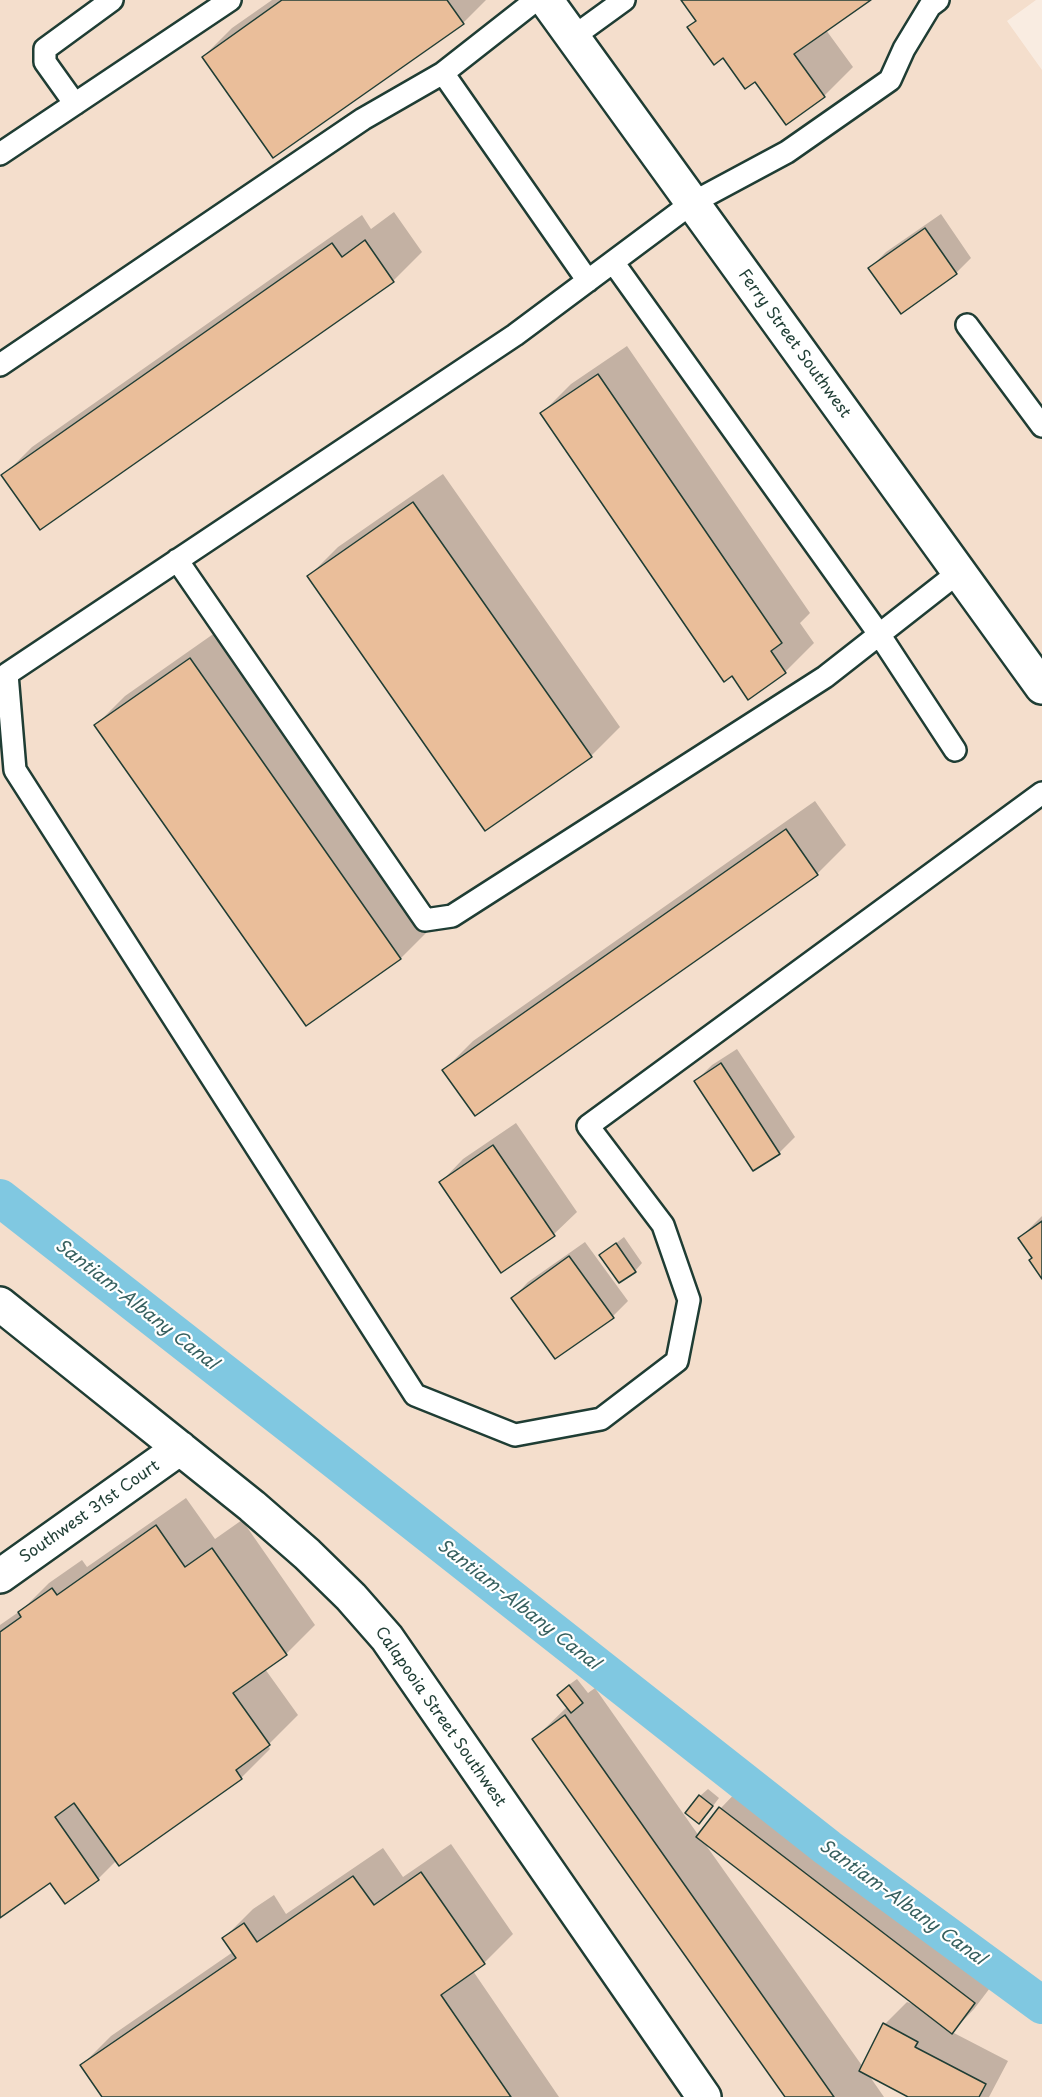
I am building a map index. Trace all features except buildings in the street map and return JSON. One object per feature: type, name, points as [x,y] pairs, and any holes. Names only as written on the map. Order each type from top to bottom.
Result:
[{"type":"street","name":"Ferry Street Southwest","points":[[546,0],[959,572],[1037,668]]},
{"type":"street","name":"Calapooia Street Southwest","points":[[0,1304],[252,1506],[307,1554],[351,1597],[387,1638],[704,2097]]},
{"type":"street","name":"Southwest 31st Court","points":[[0,1576],[180,1448]]},
{"type":"lane","points":[[75,104],[45,62],[45,49],[112,0]]},
{"type":"lane","points":[[0,154],[230,0]]},
{"type":"lane","points":[[0,365],[363,119],[443,73],[536,0]]},
{"type":"lane","points":[[573,37],[624,0]]},
{"type":"lane","points":[[938,0],[930,6],[904,49],[890,80],[787,152],[692,203],[515,335],[7,674],[15,770],[415,1395],[515,1435],[601,1419],[677,1361],[689,1300],[663,1225],[588,1126],[1042,793]]},
{"type":"lane","points":[[443,73],[588,281]]},
{"type":"lane","points":[[613,262],[879,634],[955,750]]},
{"type":"lane","points":[[967,325],[1042,426]]},
{"type":"lane","points":[[177,560],[425,920],[452,916],[825,677],[959,572]]},
{"type":"shaded area","points":[[0,0],[1036,0],[1007,21],[1042,70],[1042,2097],[0,2097]]},
{"type":"waterway","name":"Santiam-Albany Canal","points":[[0,1198],[828,1848],[1042,2005]]}]
